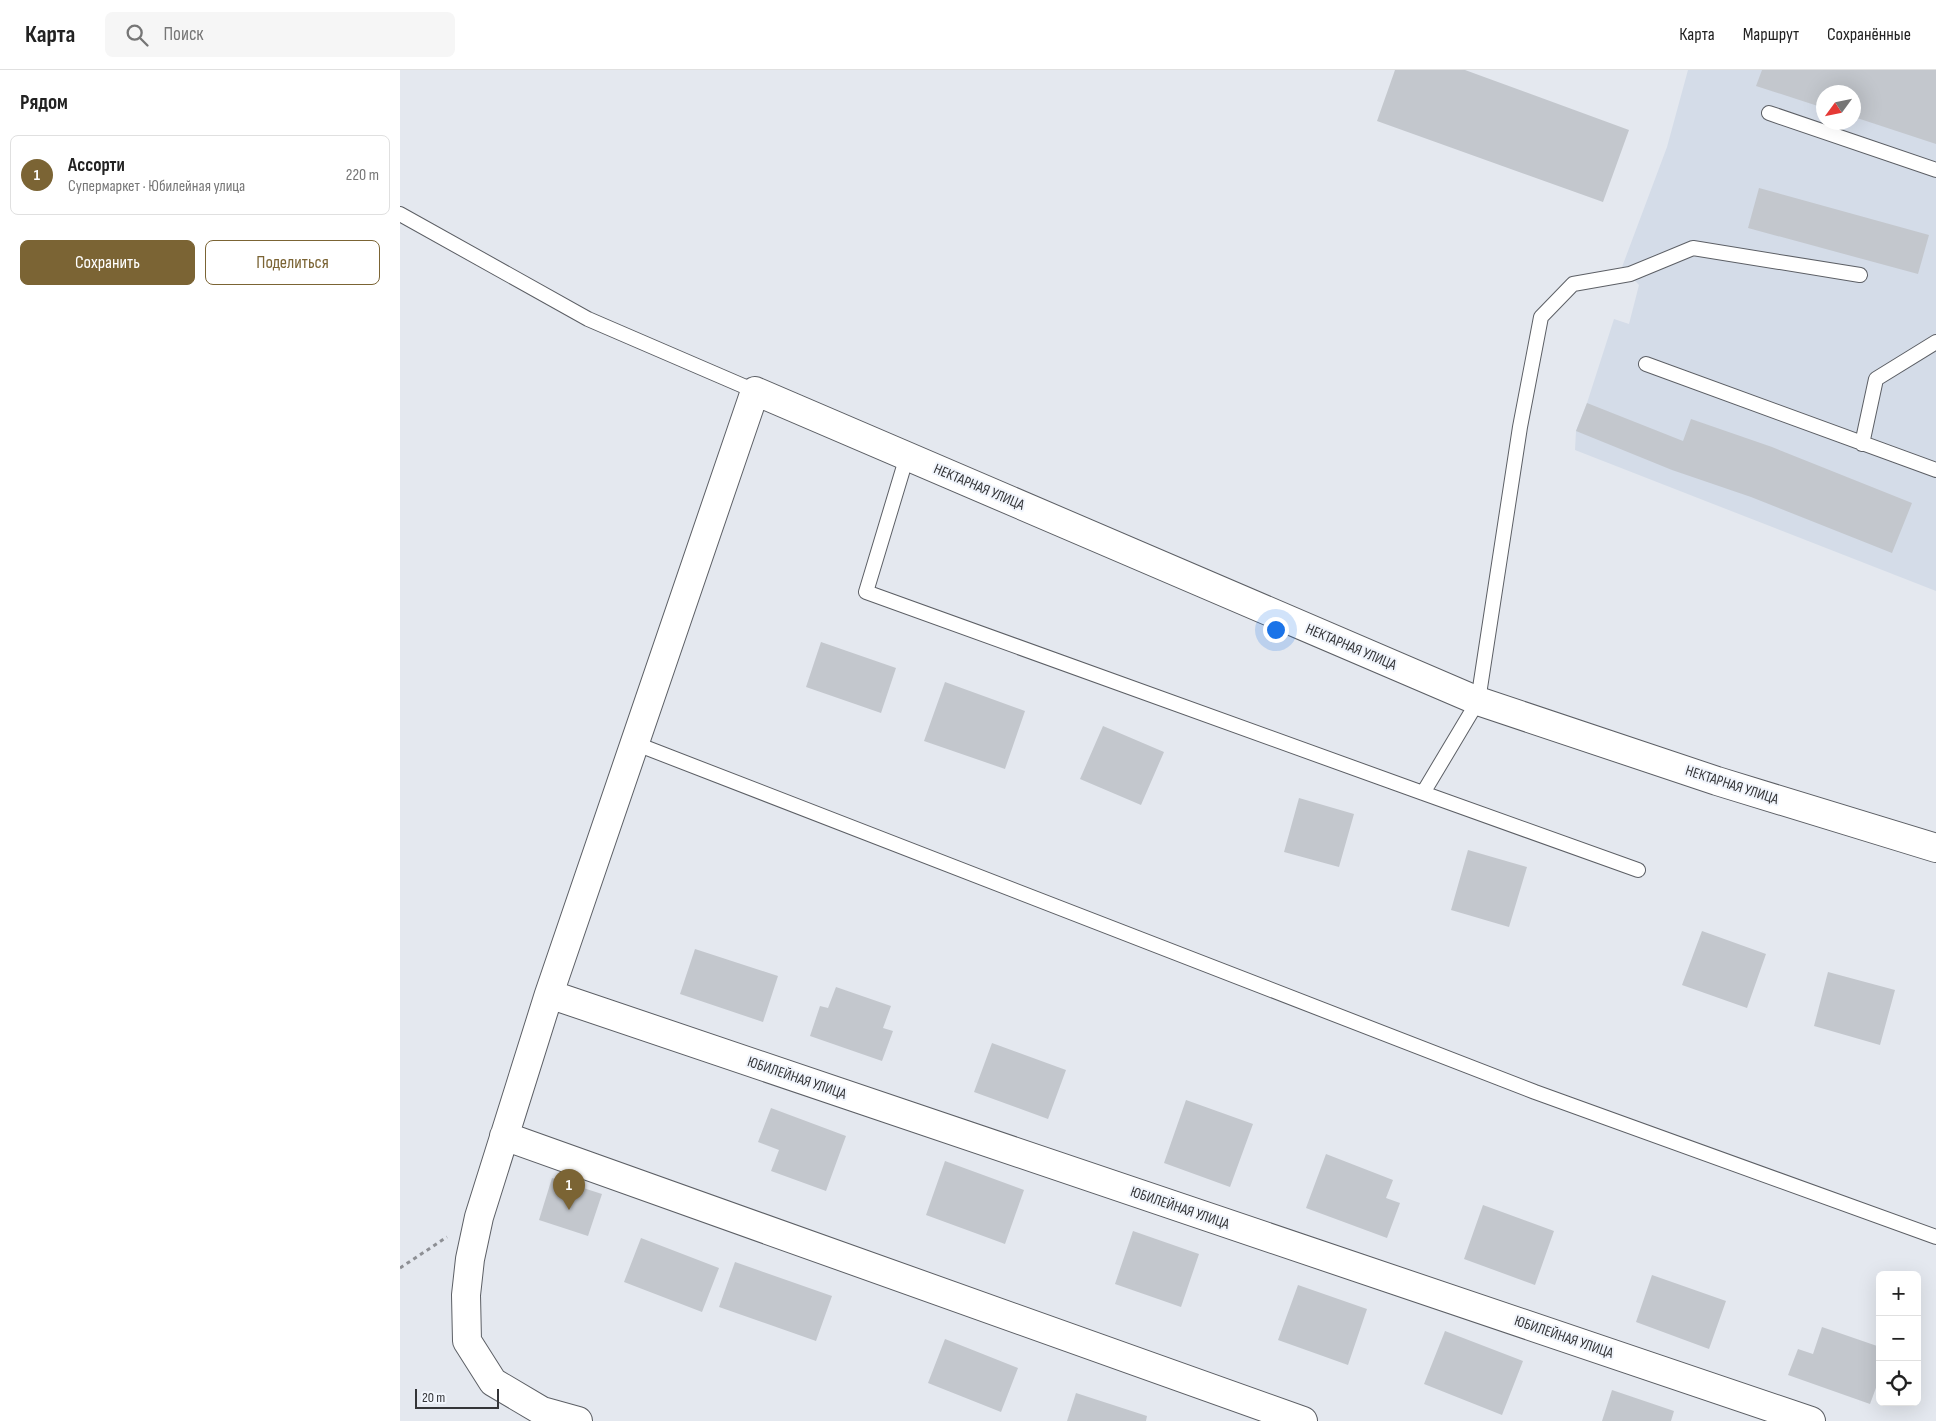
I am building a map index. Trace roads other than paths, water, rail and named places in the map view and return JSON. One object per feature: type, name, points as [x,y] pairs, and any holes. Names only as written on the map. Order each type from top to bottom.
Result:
[{"type":"street","name":"НЕКТАРНАЯ УЛИЦА","points":[[755,390],[1478,701],[1717,781],[1936,848]]},
{"type":"street","points":[[578,1421],[542,1411],[493,1382],[467,1341],[466,1295],[470,1259],[479,1216],[549,994],[755,390]]},
{"type":"street","name":"ЮБИЛЕЙНАЯ УЛИЦА","points":[[549,994],[1811,1421]]},
{"type":"street","points":[[504,1136],[1302,1421]]},
{"type":"lane","points":[[1769,113],[1936,170]]},
{"type":"lane","points":[[400,214],[588,319],[755,390]]},
{"type":"lane","points":[[1423,793],[1478,701],[1519,437],[1541,317],[1573,284],[1630,274],[1693,248],[1860,275]]},
{"type":"lane","points":[[1862,444],[1876,380],[1936,342]]},
{"type":"lane","points":[[1646,364],[1936,470]]},
{"type":"lane","points":[[907,456],[866,592],[1638,870]]},
{"type":"lane","points":[[634,743],[1535,1092],[1936,1237]]},
{"type":"place","name":"Ассорти","points":[[569,1210]]}]
